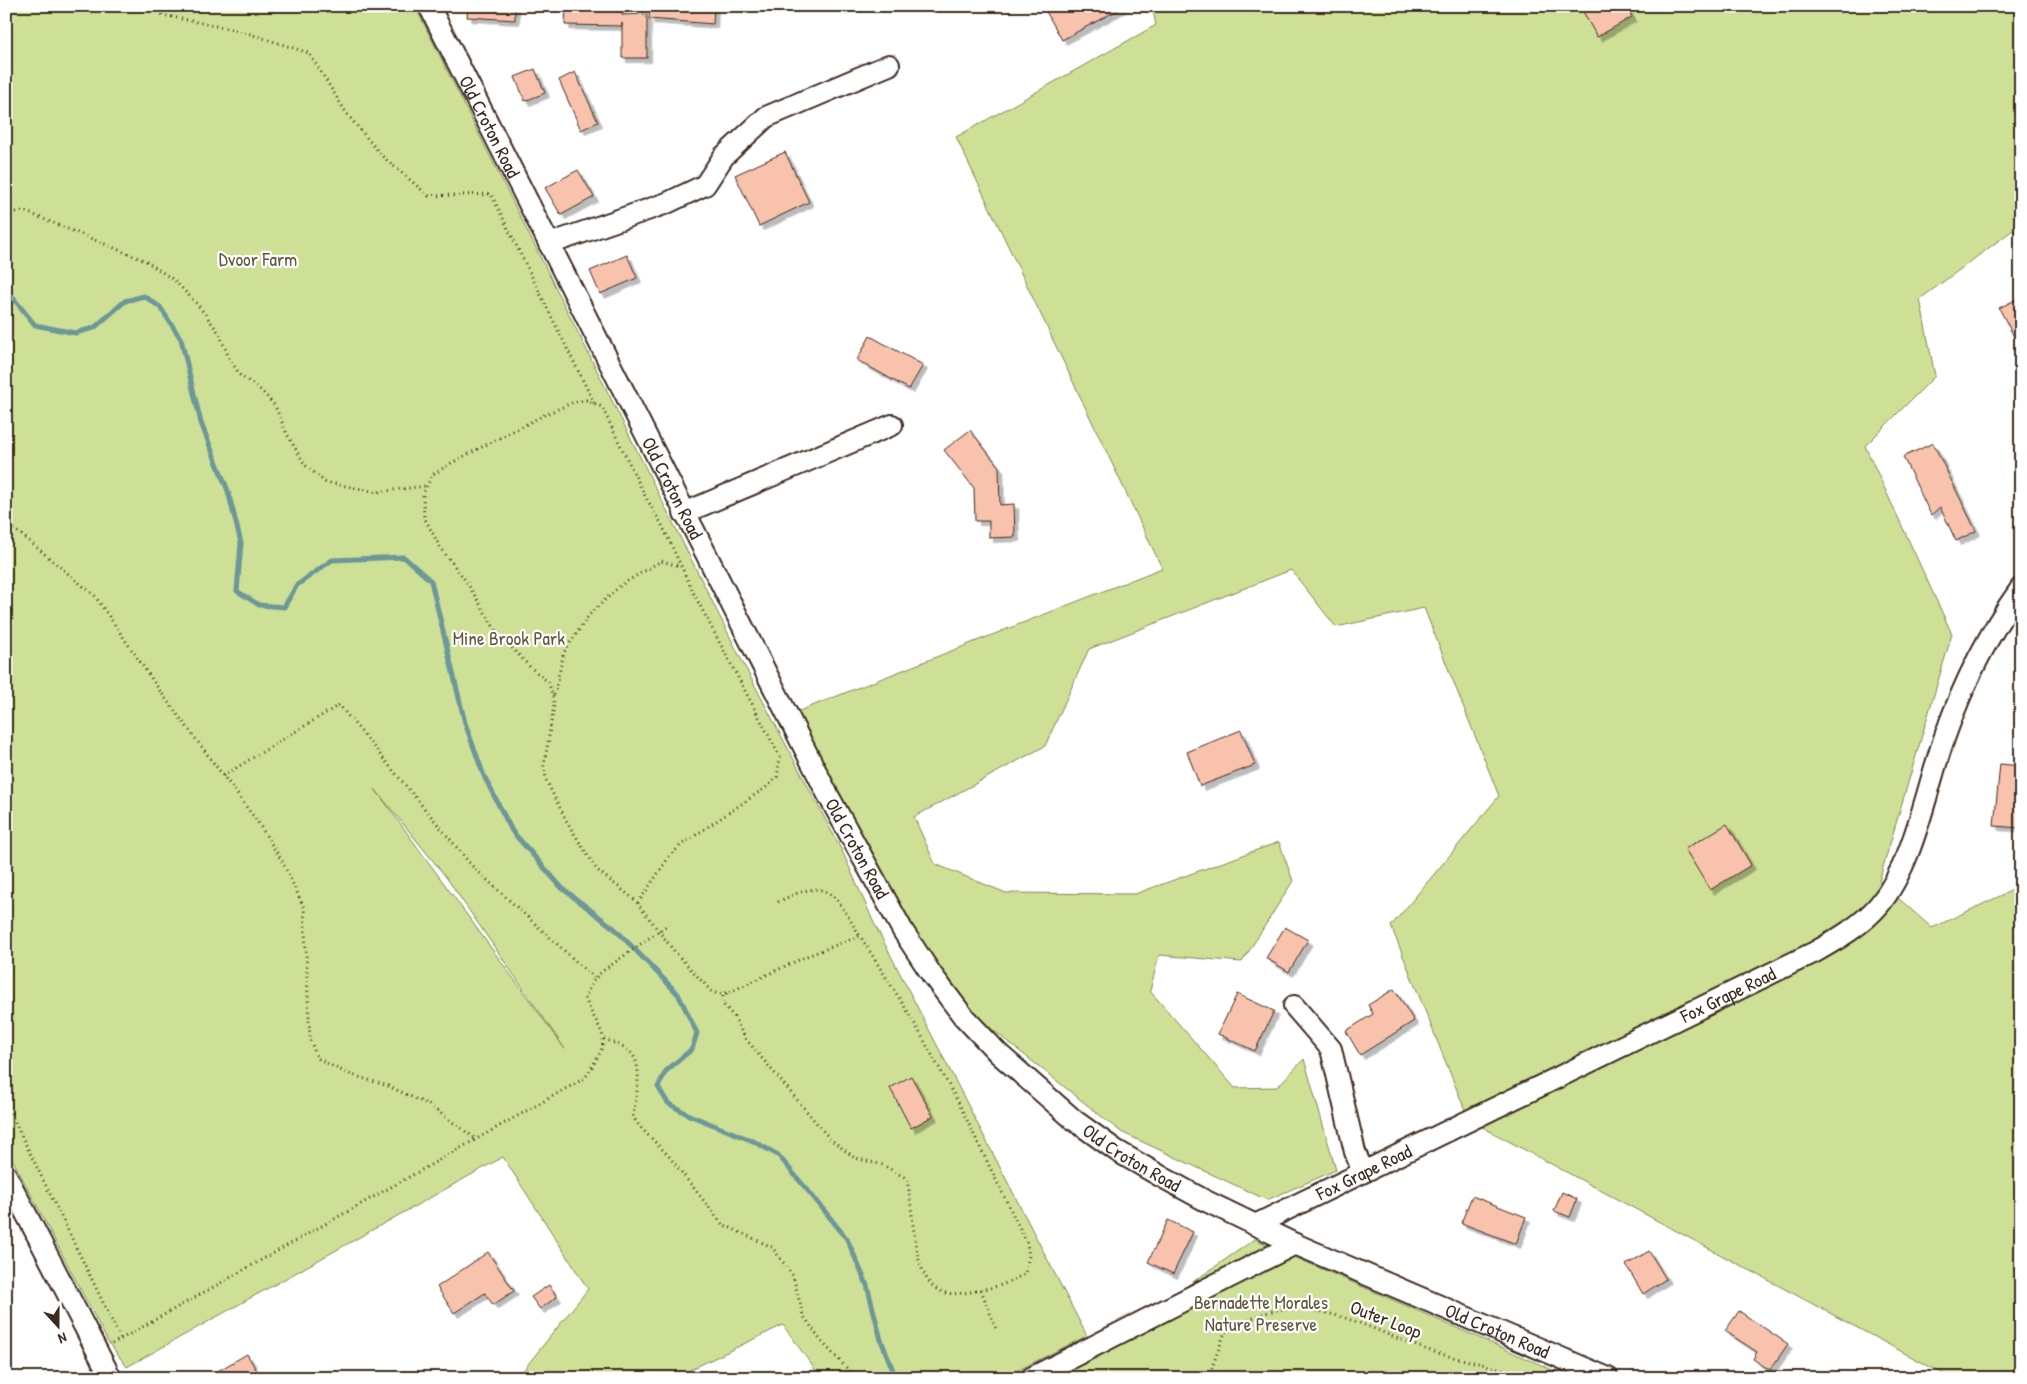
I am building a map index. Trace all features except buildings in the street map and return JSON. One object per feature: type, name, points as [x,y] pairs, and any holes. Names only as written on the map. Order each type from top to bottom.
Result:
[{"type":"street","name":"Old Croton Road","points":[[429,6],[684,513],[877,886],[902,931],[963,1016],[998,1053],[1074,1120],[1117,1151],[1162,1177],[1295,1244],[1608,1378]]},
{"type":"street","points":[[549,244],[667,203],[705,185],[724,156],[766,117],[889,64]]},
{"type":"street","points":[[684,513],[892,425]]},
{"type":"street","name":"Fox Grape Road","points":[[1255,1225],[1815,952],[1862,921],[1878,905],[1902,864],[1913,838],[1946,734],[1961,696],[1998,622],[2021,588]]},
{"type":"street","points":[[1294,1006],[1331,1049],[1350,1134],[1363,1172]]},
{"type":"street","points":[[6,1175],[103,1375]]},
{"type":"street","points":[[1031,1378],[1295,1244]]},
{"type":"path","points":[[149,6],[163,15],[244,32],[309,53],[347,114],[382,156],[429,196],[491,194],[594,403]]},
{"type":"path","points":[[6,213],[24,211],[146,261],[175,281],[198,305],[220,333],[229,358],[240,375],[262,391],[275,406],[287,434],[305,465],[325,482],[377,492],[427,486]]},
{"type":"path","points":[[554,696],[548,682],[530,668],[496,631],[466,581],[440,547],[424,517],[423,494],[432,475],[453,462],[544,415],[574,402],[586,400],[602,407],[645,496],[662,523],[680,566],[778,750],[780,766],[777,777],[755,797],[720,817],[681,845],[669,858],[638,903]]},
{"type":"path","points":[[6,522],[95,596],[160,691],[257,821],[282,861],[304,907],[310,1039],[317,1058],[346,1073],[388,1086],[430,1105],[476,1139]]},
{"type":"path","points":[[680,566],[661,561],[621,585],[589,615],[564,652],[554,696],[553,723],[544,766],[546,780],[567,822],[597,870],[638,903],[675,952],[711,991],[718,994],[730,992]]},
{"type":"path","points":[[223,776],[339,705],[473,867],[594,978]]},
{"type":"path","points":[[778,902],[808,889],[818,888],[829,892],[860,936],[911,1017],[957,1100],[1026,1243],[1029,1256],[1025,1274],[1002,1285],[981,1290],[946,1293],[931,1284],[920,1263],[906,1178],[883,1165],[855,1158],[830,1139],[745,1038],[734,1017],[722,1003],[723,996],[730,992],[807,956],[860,936]]},
{"type":"path","points":[[6,1104],[121,1339],[585,1078],[603,1050],[604,1039],[604,1035],[585,999],[588,988],[594,978],[668,924]]},
{"type":"path","points":[[604,1039],[620,1045],[632,1053],[638,1065],[632,1117],[668,1155],[722,1224],[772,1247],[793,1276],[803,1315],[821,1341],[856,1378]]},
{"type":"path","points":[[981,1290],[997,1331]]},
{"type":"path","name":"Outer Loop","points":[[1208,1378],[1225,1332],[1277,1310],[1321,1312],[1356,1320],[1386,1334],[1432,1351],[1527,1378]]},
{"type":"green space","points":[[6,6],[415,6],[743,663],[843,853],[874,923],[1087,1336],[1002,1378],[821,1378],[783,1325],[673,1378],[517,1378],[588,1289],[503,1157],[127,1367],[108,1342],[6,1147]],"holes":[[[375,789],[446,877],[565,1049]]]},
{"type":"green space","points":[[1152,6],[2021,6],[2021,237],[2013,230],[1920,299],[1935,376],[1865,446],[1952,634],[1879,881],[1932,928],[2021,886],[2021,1378],[1951,1378],[1469,1120],[1391,926],[1499,796],[1424,608],[1336,627],[1291,570],[1089,649],[1045,746],[914,817],[935,864],[1006,893],[1135,894],[1279,842],[1293,881],[1242,962],[1159,955],[1150,991],[1235,1088],[1277,1087],[1304,1059],[1336,1170],[1267,1200],[1121,1132],[939,987],[794,713],[1162,568],[956,137],[1156,25]]},
{"type":"green space","name":"Bernadette Morales Nature Preserve","points":[[1255,1239],[1290,1255],[1571,1378],[1054,1378]]},
{"type":"waterway","points":[[6,289],[35,325],[75,333],[94,328],[125,301],[144,296],[160,307],[181,339],[201,423],[228,491],[241,543],[237,591],[259,605],[284,607],[297,585],[332,560],[404,557],[431,581],[465,723],[484,776],[512,831],[562,888],[615,929],[678,994],[697,1033],[692,1049],[666,1071],[658,1087],[668,1103],[689,1115],[753,1141],[778,1155],[819,1204],[847,1239],[867,1285],[881,1340],[896,1378]]},
{"type":"park label","name":"Dvoor Farm","points":[[258,259]]},
{"type":"park label","name":"Mine Brook Park","points":[[509,638]]}]
